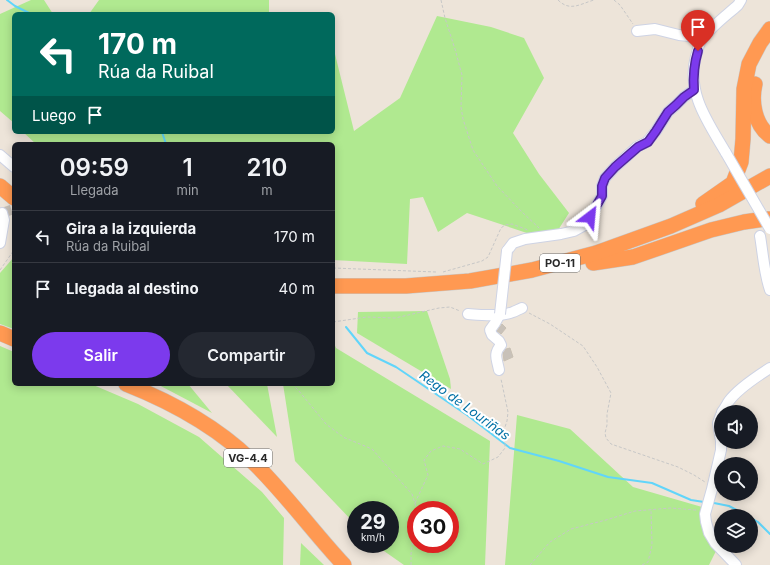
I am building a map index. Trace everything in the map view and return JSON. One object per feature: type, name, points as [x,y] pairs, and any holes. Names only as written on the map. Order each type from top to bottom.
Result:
[{"type":"highway","points":[[671,226],[733,184],[741,162],[744,89],[749,64],[760,43],[770,30]]},
{"type":"highway","points":[[770,43],[761,60],[756,75],[754,103],[760,125],[770,136]]},
{"type":"highway","name":"PO-11","points":[[335,286],[406,286],[470,281],[524,272],[596,253],[671,226],[719,205],[770,176]]},
{"type":"highway","points":[[0,186],[12,196]]},
{"type":"highway","name":"PO-11","points":[[335,296],[406,295],[472,289],[521,281],[557,273],[635,250],[677,234],[754,196],[770,186]]},
{"type":"highway","points":[[0,198],[12,207]]},
{"type":"highway","points":[[593,263],[633,257],[711,230],[744,222],[770,219]]},
{"type":"highway","name":"VG-4.4","points":[[131,386],[177,407],[202,422],[228,441],[257,466],[344,565]]},
{"type":"street","points":[[741,0],[738,5],[712,27],[700,41],[695,60],[693,77],[694,90],[704,115],[770,229]]},
{"type":"street","points":[[637,30],[655,30],[690,36],[700,41]]},
{"type":"street","points":[[499,370],[495,354],[501,345],[492,335],[490,330],[500,314],[507,251],[513,243],[525,239],[561,234],[574,231],[583,226],[602,196],[602,186],[605,178],[638,147],[648,142],[668,112],[694,90]]},
{"type":"street","points":[[0,155],[12,165]]},
{"type":"street","points":[[0,214],[2,213],[4,220],[0,243]]},
{"type":"street","points":[[760,236],[770,290]]},
{"type":"street","points":[[468,314],[500,314],[514,312],[522,308]]},
{"type":"street","points":[[726,405],[736,393],[770,368]]},
{"type":"street","points":[[721,449],[705,514],[706,522],[709,533],[715,543],[736,565]]},
{"type":"path","points":[[441,0],[445,18],[456,49],[462,75],[461,108],[473,150],[497,186],[539,228],[545,236]]},
{"type":"path","points":[[558,0],[569,7],[594,0]]},
{"type":"path","points":[[614,0],[620,5],[637,30]]},
{"type":"path","points":[[335,268],[441,272],[482,261],[488,257],[501,228],[505,224],[512,224],[530,230]]},
{"type":"path","points":[[0,270],[12,253]]},
{"type":"path","points":[[335,322],[367,316],[395,318],[450,307],[468,314]]},
{"type":"path","points":[[522,308],[583,346],[597,367],[611,393],[605,433],[606,438],[611,444],[678,466],[704,481],[712,489]]},
{"type":"path","points":[[416,501],[428,475],[424,460],[431,451],[443,446],[460,449],[483,464],[498,457],[505,448],[504,430],[508,412],[499,370]]},
{"type":"path","points":[[294,386],[326,424],[343,437],[372,449],[412,494],[414,501]]},
{"type":"path","points":[[530,565],[550,542],[571,529],[634,511],[671,508],[695,510],[705,514]]},
{"type":"path","points":[[642,565],[648,562],[652,546],[651,510]]},
{"type":"path","points":[[411,553],[411,565]]},
{"type":"green space","points":[[31,0],[44,0],[52,12],[12,12],[12,121],[0,111],[0,14]]},
{"type":"green space","points":[[99,0],[269,0],[269,12],[90,12]]},
{"type":"green space","points":[[437,16],[491,27],[524,38],[544,78],[513,133],[539,174],[569,213],[551,241],[467,213],[438,232],[423,197],[410,199],[407,264],[335,260],[335,142],[34,142],[25,134],[335,134],[335,54],[354,131],[400,98]]},
{"type":"green space","points":[[12,259],[12,328],[0,324],[0,273]]},
{"type":"green space","points":[[427,311],[450,379],[451,389],[357,333],[358,312]]},
{"type":"green space","points":[[0,346],[12,351],[12,386],[96,386],[138,404],[199,437],[262,492],[284,518],[283,565],[0,565]]},
{"type":"green space","points":[[335,346],[336,348],[490,441],[485,565],[404,565],[387,553],[399,553],[399,501],[347,501],[347,516],[295,461],[283,386],[335,386]]},
{"type":"green space","points":[[161,386],[190,386],[212,413]]},
{"type":"green space","points":[[228,386],[267,386],[277,437]]},
{"type":"green space","points":[[517,415],[570,429],[633,487],[702,507],[702,527],[714,545],[715,553],[709,565],[505,565]]},
{"type":"green space","points":[[301,543],[324,565],[300,565]]},
{"type":"building","points":[[502,324],[506,328],[501,334],[497,331]]},
{"type":"building","points":[[510,348],[513,357],[504,361],[503,353],[506,349]]},
{"type":"waterway","name":"Rego de Louriñas","points":[[7,0],[27,12]]},
{"type":"waterway","name":"Rego de Louriñas","points":[[163,134],[165,142]]},
{"type":"waterway","name":"Rego de Louriñas","points":[[346,327],[367,353],[396,367],[467,415],[510,448],[559,461],[608,477],[652,483],[691,500],[704,502]]},
{"type":"waterway","name":"Rego de Louriñas","points":[[714,503],[729,506],[735,509]]},
{"type":"waterway","name":"Rego de Louriñas","points":[[758,522],[770,534]]},
{"type":"tunnel","points":[[2,213],[12,210]]},
{"type":"route","points":[[590,217],[602,196],[602,186],[605,178],[638,147],[648,142],[668,112],[694,90],[693,77],[695,60],[698,51]]}]
